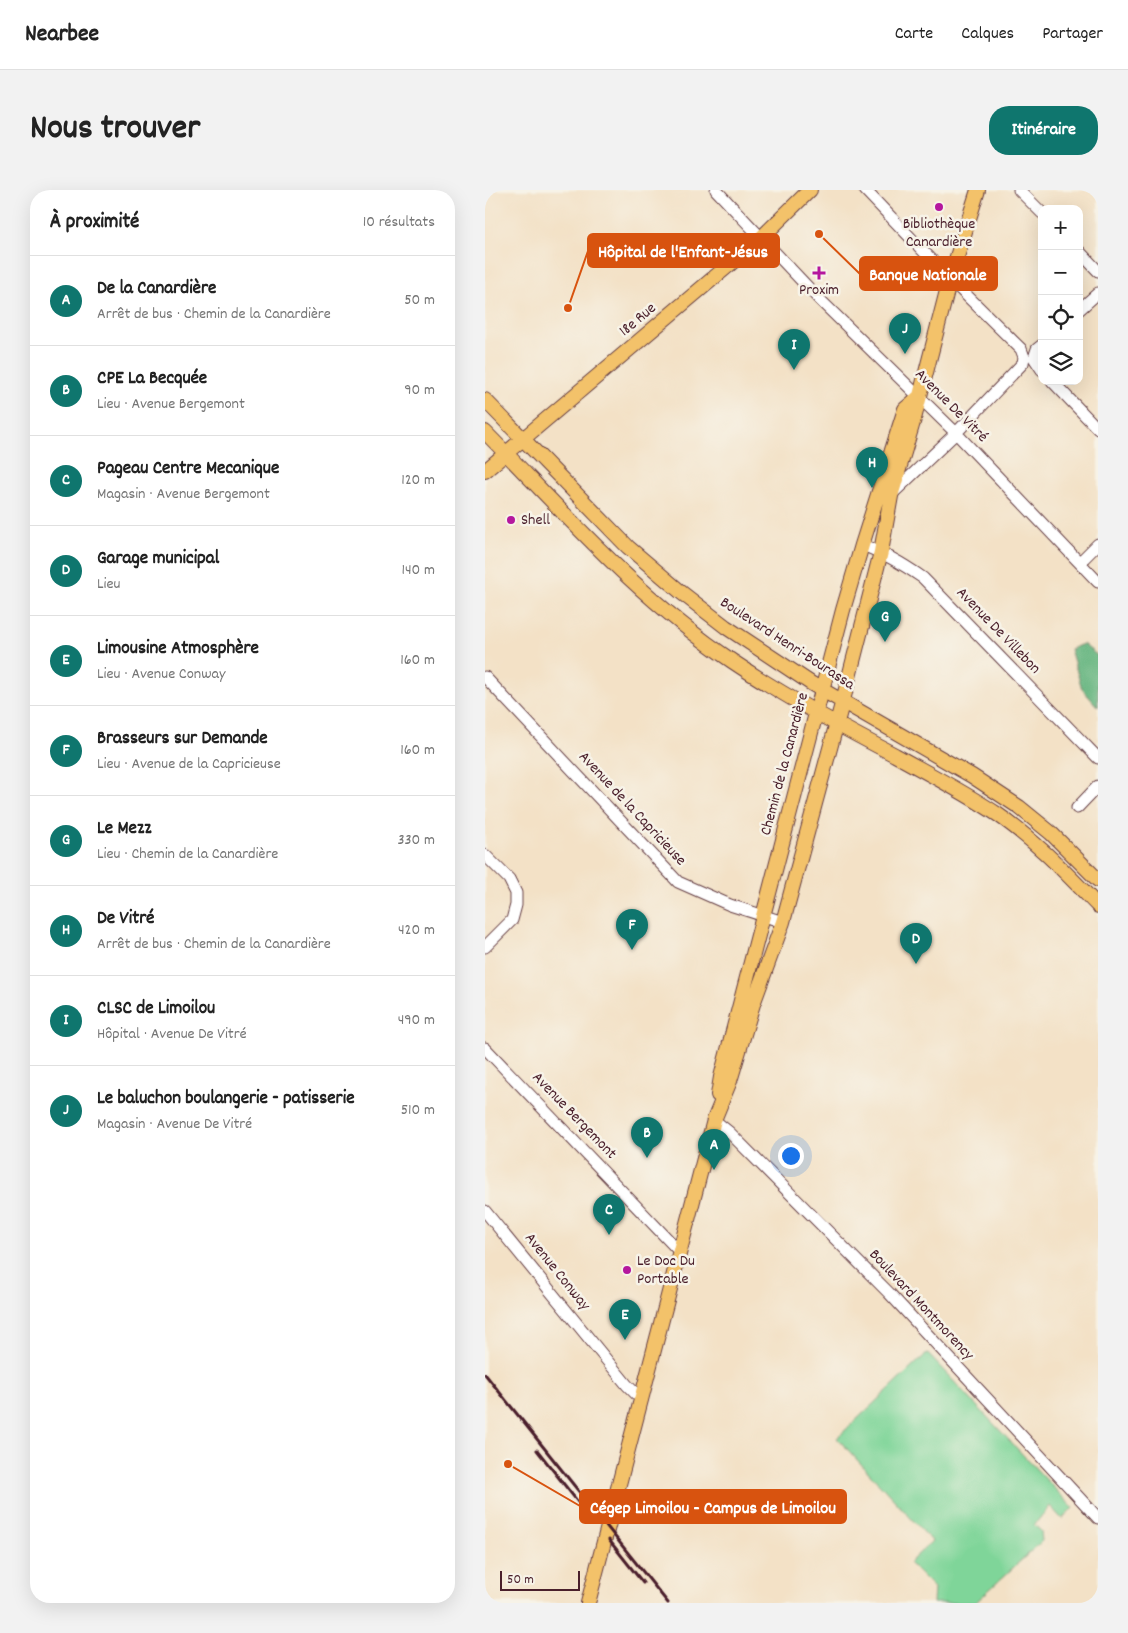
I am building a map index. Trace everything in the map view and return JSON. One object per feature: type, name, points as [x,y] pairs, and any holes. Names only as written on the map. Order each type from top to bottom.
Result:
[{"type":"main road","name":"18e Rue","points":[[485,471],[761,238],[810,190]]},
{"type":"main road","name":"Chemin de la Canardière","points":[[714,1120],[730,1081],[753,1004],[783,922],[837,724],[881,552],[891,496],[914,419],[949,279],[978,190]]},
{"type":"main road","name":"Chemin de la Canardière","points":[[588,1603],[714,1120],[721,1078],[762,916],[862,546],[905,410],[919,397]]},
{"type":"main road","name":"Boulevard Henri-Bourassa","points":[[485,400],[628,546],[682,593],[726,627],[823,690],[972,776],[1019,807],[1038,821],[1098,880]]},
{"type":"main road","points":[[485,432],[614,566],[693,633],[731,661],[769,685],[955,788],[997,815],[1049,856],[1098,906]]},
{"type":"street","name":"Avenue De Vitré","points":[[716,190],[819,299],[956,433],[1098,582]]},
{"type":"street","points":[[865,190],[949,279],[1038,366]]},
{"type":"street","points":[[1019,190],[1038,209]]},
{"type":"street","points":[[1083,255],[1098,271]]},
{"type":"street","points":[[1083,306],[1098,292]]},
{"type":"street","points":[[891,496],[956,433],[1038,348]]},
{"type":"street","points":[[1057,385],[1098,429]]},
{"type":"street","points":[[1080,562],[1098,544]]},
{"type":"street","name":"Avenue De Villebon","points":[[862,546],[881,552],[902,563],[923,578],[1098,758]]},
{"type":"street","name":"Avenue de la Capricieuse","points":[[485,677],[678,882],[731,905],[783,922]]},
{"type":"street","points":[[1077,808],[1098,786]]},
{"type":"street","points":[[485,855],[509,879],[516,893],[516,906],[511,920],[485,947]]},
{"type":"street","name":"Avenue Bergemont","points":[[485,1048],[679,1251]]},
{"type":"street","name":"Boulevard Montmorency","points":[[714,1120],[729,1132],[889,1293],[1098,1518]]},
{"type":"street","name":"Avenue Conway","points":[[485,1211],[627,1385],[642,1400]]},
{"type":"green space","points":[[1083,644],[1098,656],[1098,707],[1082,689],[1070,649]]},
{"type":"green space","points":[[928,1354],[1073,1508],[1062,1519],[1050,1506],[1034,1525],[1041,1531],[1042,1541],[975,1603],[933,1603],[934,1588],[909,1563],[932,1541],[837,1438]]},
{"type":"railway","points":[[485,1374],[668,1603]]},
{"type":"railway","points":[[537,1450],[585,1511]]},
{"type":"railway","points":[[609,1540],[643,1583]]},
{"type":"place","name":"Bibliothèque Canardière","points":[[939,207]]},
{"type":"place","name":"Banque Nationale","points":[[819,234]]},
{"type":"place","name":"Proxim","points":[[819,273]]},
{"type":"place","name":"Hôpital de l'Enfant-Jésus","points":[[568,308]]},
{"type":"place","name":"Le baluchon boulangerie - patisserie","points":[[905,354]]},
{"type":"place","name":"CLSC de Limoilou","points":[[794,370]]},
{"type":"place","name":"De Vitré","points":[[872,488]]},
{"type":"place","name":"Shell","points":[[511,520]]},
{"type":"place","name":"Le Mezz","points":[[885,642]]},
{"type":"place","name":"Brasseurs sur Demande","points":[[632,950]]},
{"type":"place","name":"Garage municipal","points":[[916,964]]},
{"type":"place","name":"CPE La Becquée","points":[[647,1158]]},
{"type":"place","name":"De la Canardière","points":[[714,1170]]},
{"type":"place","name":"Pageau Centre Mecanique","points":[[609,1235]]},
{"type":"place","name":"Le Doc Du Portable","points":[[627,1270]]},
{"type":"place","name":"Limousine Atmosphère","points":[[625,1340]]},
{"type":"place","name":"Cégep Limoilou - Campus de Limoilou","points":[[508,1464]]}]
